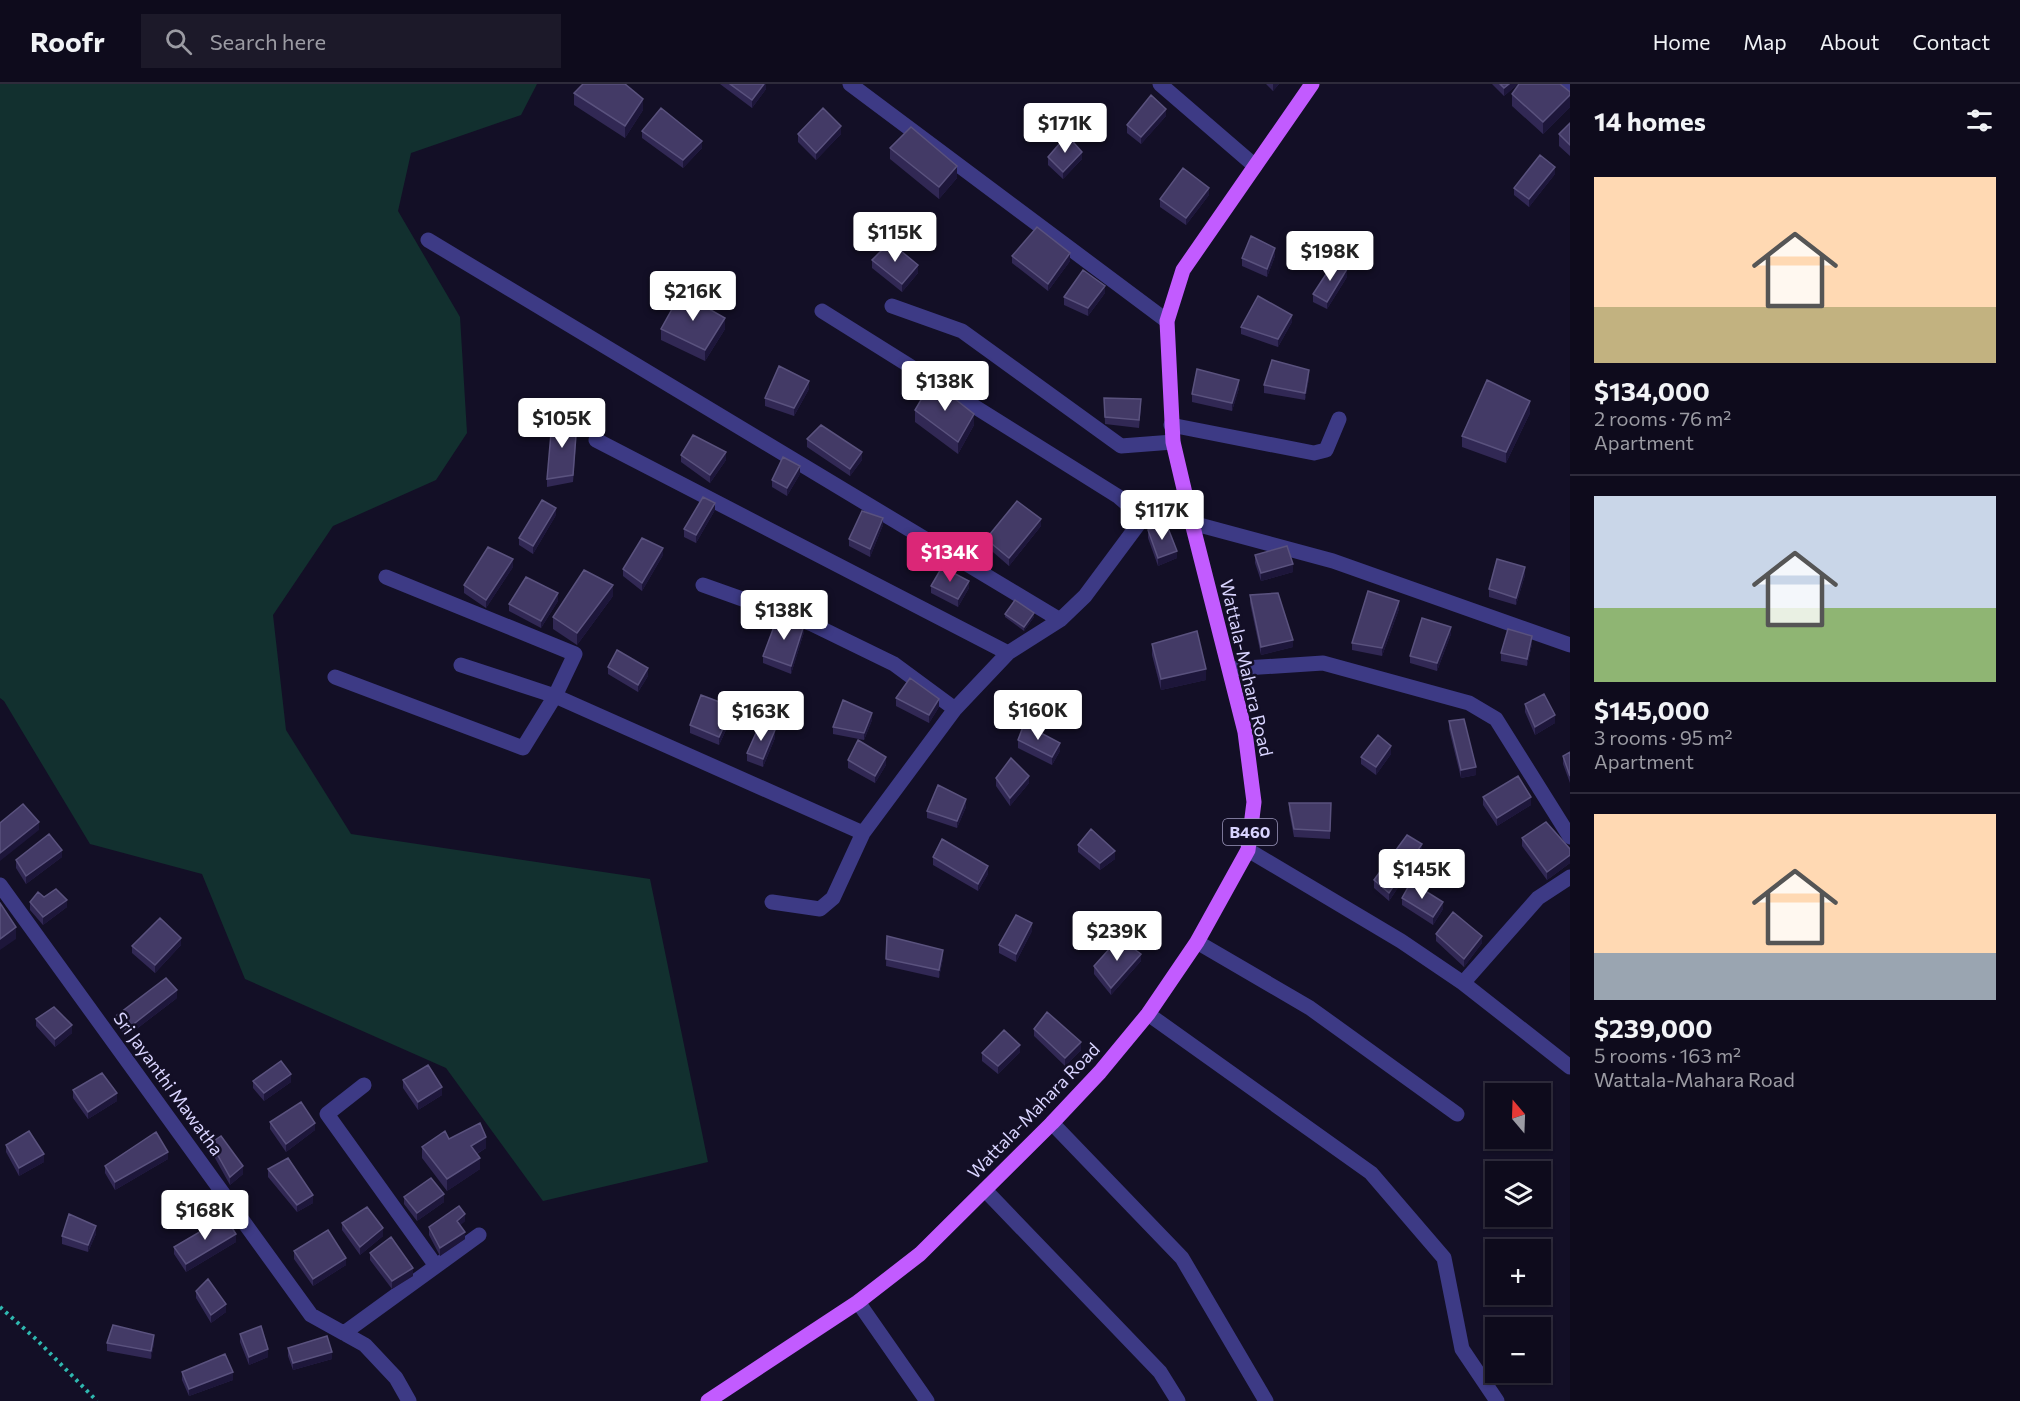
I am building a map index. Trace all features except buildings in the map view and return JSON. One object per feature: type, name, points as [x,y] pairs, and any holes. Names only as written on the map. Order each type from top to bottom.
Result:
[{"type":"main road","name":"Wattala-Mahara Road","points":[[708,1401],[858,1302],[920,1254],[1052,1124],[1100,1072],[1148,1014],[1197,942],[1248,850],[1254,802],[1245,732],[1191,523],[1173,442],[1167,321],[1183,270],[1312,84]]},
{"type":"street","points":[[850,84],[1167,321]]},
{"type":"street","points":[[1160,84],[1255,166]]},
{"type":"street","points":[[1561,84],[1570,92]]},
{"type":"street","points":[[428,240],[1060,620]]},
{"type":"street","points":[[892,306],[962,331],[1121,446],[1173,442]]},
{"type":"street","points":[[822,311],[1119,497],[1143,518]]},
{"type":"street","points":[[1171,425],[1314,453],[1326,450],[1339,419]]},
{"type":"street","points":[[596,440],[1008,653]]},
{"type":"street","points":[[772,902],[820,909],[832,898],[863,833],[955,709],[1008,653],[1060,620],[1085,596],[1143,518],[1186,498]]},
{"type":"street","points":[[1191,523],[1334,561],[1570,645]]},
{"type":"street","points":[[335,677],[523,748],[555,696],[575,654],[386,577]]},
{"type":"street","points":[[703,585],[812,624],[894,664],[955,709]]},
{"type":"street","points":[[1230,669],[1323,663],[1469,703],[1496,719],[1570,837]]},
{"type":"street","points":[[461,664],[555,696],[863,833]]},
{"type":"street","points":[[1248,850],[1401,941],[1462,983],[1570,1067]]},
{"type":"street","points":[[1462,983],[1538,898],[1570,877]]},
{"type":"street","name":"Sri Jayanthi Mawatha","points":[[0,885],[311,1315],[365,1345],[396,1378],[409,1401]]},
{"type":"street","points":[[1197,942],[1310,1008],[1457,1114]]},
{"type":"street","points":[[1148,1014],[1371,1173],[1444,1258],[1462,1349],[1497,1401]]},
{"type":"street","points":[[364,1084],[327,1114],[436,1266]]},
{"type":"street","points":[[1052,1124],[1182,1258],[1266,1401]]},
{"type":"street","points":[[985,1190],[1160,1372],[1178,1401]]},
{"type":"street","points":[[344,1333],[479,1235]]},
{"type":"street","points":[[858,1302],[927,1401]]},
{"type":"path","points":[[0,1307],[36,1339],[97,1401]]},
{"type":"green space","points":[[0,84],[537,84],[521,115],[411,153],[398,211],[460,317],[467,433],[436,480],[333,526],[273,615],[286,730],[351,834],[650,879],[708,1162],[543,1201],[446,1068],[245,979],[202,874],[90,844],[4,701],[0,698]]}]
